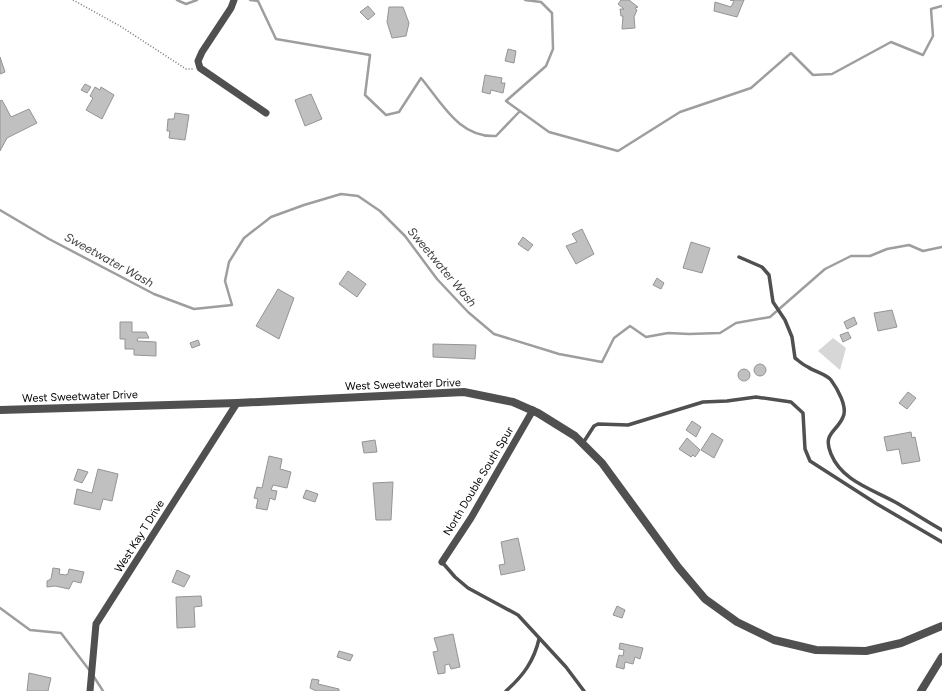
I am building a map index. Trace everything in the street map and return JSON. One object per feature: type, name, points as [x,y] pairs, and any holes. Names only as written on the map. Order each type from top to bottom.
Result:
[{"type":"street","points":[[234,0],[231,8],[202,52],[198,60],[200,68],[266,113]]},
{"type":"street","name":"West Sweetwater Drive","points":[[0,410],[464,392],[513,402],[532,410],[575,436],[602,463],[678,568],[705,599],[737,622],[774,640],[816,650],[866,650],[902,642],[942,626]]},
{"type":"street","name":"West Kay T Drive","points":[[90,691],[96,624],[237,402]]},
{"type":"street","name":"North Double South Spur","points":[[442,562],[471,518],[532,410]]},
{"type":"street","points":[[921,691],[942,657]]},
{"type":"lane","points":[[739,257],[762,267],[769,275],[773,302],[785,320],[792,337],[795,358],[807,367],[831,379],[837,390],[844,409],[844,417],[830,432],[828,439],[830,454],[840,468],[857,483],[886,497],[942,530]]},
{"type":"lane","points":[[582,444],[594,426],[598,424],[628,425],[703,402],[727,401],[756,397],[791,402],[803,413],[804,449],[810,461],[877,504],[942,542]]},
{"type":"lane","points":[[442,562],[455,577],[468,588],[518,615],[533,629],[539,639],[566,667],[584,691]]},
{"type":"lane","points":[[506,691],[520,678],[535,656],[539,639]]},
{"type":"path","points":[[73,0],[120,26],[186,69],[200,68]]},
{"type":"shaded area","points":[[833,338],[846,348],[840,370],[818,351]]},
{"type":"building","points":[[621,0],[629,0],[638,7],[635,8],[637,10],[634,17],[635,28],[622,29],[623,16],[621,16],[620,9],[624,9],[618,4]]},
{"type":"building","points":[[730,0],[744,0],[737,17],[714,11],[715,2],[731,7],[734,1]]},
{"type":"building","points":[[368,6],[375,14],[368,20],[360,12]]},
{"type":"building","points":[[389,7],[403,7],[409,23],[406,36],[392,38],[387,22]]},
{"type":"building","points":[[508,49],[516,51],[514,63],[505,61]]},
{"type":"building","points":[[0,57],[5,72],[0,74]]},
{"type":"building","points":[[485,75],[502,78],[501,83],[505,83],[503,93],[491,90],[490,94],[482,92]]},
{"type":"building","points":[[85,84],[91,87],[87,93],[81,90]]},
{"type":"building","points":[[95,87],[100,90],[101,87],[114,95],[102,119],[86,110],[93,98],[90,96]]},
{"type":"building","points":[[311,94],[322,119],[305,126],[295,100]]},
{"type":"building","points":[[2,100],[11,117],[29,109],[37,123],[7,138],[0,151],[0,101]]},
{"type":"building","points":[[175,113],[189,115],[185,140],[169,138],[170,131],[167,131],[168,119],[174,119]]},
{"type":"building","points":[[582,229],[594,254],[576,264],[566,246],[577,242],[572,234]]},
{"type":"building","points":[[523,237],[533,245],[528,251],[518,244]]},
{"type":"building","points":[[691,242],[710,248],[702,273],[683,268]]},
{"type":"building","points":[[348,271],[366,284],[357,297],[339,284]]},
{"type":"building","points":[[657,278],[664,283],[661,289],[653,285]]},
{"type":"building","points":[[278,289],[294,298],[279,339],[256,326]]},
{"type":"building","points":[[892,310],[897,327],[878,331],[874,313]]},
{"type":"building","points":[[854,317],[857,324],[847,329],[844,322]]},
{"type":"building","points":[[120,322],[132,322],[132,332],[146,332],[149,338],[138,338],[137,341],[156,342],[156,356],[134,355],[134,349],[125,349],[125,339],[120,339]]},
{"type":"building","points":[[848,332],[851,338],[843,342],[840,335]]},
{"type":"building","points":[[198,340],[200,345],[192,348],[190,343]]},
{"type":"building","points":[[433,344],[476,345],[475,359],[433,357]]},
{"type":"building","points":[[758,364],[762,364],[766,370],[762,376],[758,376],[754,372],[754,368]]},
{"type":"building","points":[[742,369],[746,369],[750,375],[746,381],[742,381],[738,377],[738,373]]},
{"type":"building","points":[[908,392],[916,398],[907,409],[899,403]]},
{"type":"building","points":[[692,421],[701,427],[696,437],[686,430]]},
{"type":"building","points":[[911,432],[912,438],[915,437],[920,461],[902,464],[899,449],[887,451],[884,437]]},
{"type":"building","points":[[712,433],[723,440],[714,458],[701,450]]},
{"type":"building","points":[[687,438],[700,450],[695,457],[693,455],[691,457],[679,449]]},
{"type":"building","points":[[375,440],[377,452],[364,453],[362,442]]},
{"type":"building","points":[[269,456],[282,459],[280,469],[291,472],[287,488],[273,485],[271,490],[277,491],[275,500],[270,498],[267,510],[256,508],[258,499],[254,498],[257,487],[262,488]]},
{"type":"building","points":[[78,469],[88,472],[82,483],[74,480]]},
{"type":"building","points":[[98,469],[118,474],[112,501],[103,499],[100,510],[74,504],[77,489],[92,493]]},
{"type":"building","points":[[393,482],[391,520],[376,520],[373,483]]},
{"type":"building","points":[[306,490],[318,494],[315,502],[303,498]]},
{"type":"building","points":[[518,538],[525,570],[501,575],[499,565],[505,564],[501,542]]},
{"type":"building","points":[[53,568],[60,569],[59,574],[65,575],[68,574],[69,569],[84,572],[81,583],[73,581],[69,589],[55,586],[47,587],[47,581],[51,579]]},
{"type":"building","points":[[177,570],[190,576],[184,587],[172,582]]},
{"type":"building","points":[[201,596],[202,606],[194,607],[195,627],[177,628],[176,597]]},
{"type":"building","points":[[617,606],[625,610],[622,618],[613,615]]},
{"type":"building","points":[[453,634],[460,667],[451,669],[449,664],[445,665],[445,673],[438,674],[433,652],[438,651],[434,638]]},
{"type":"building","points":[[620,643],[643,648],[640,659],[635,657],[633,664],[625,662],[624,669],[616,667],[619,655],[623,656],[624,650],[619,649]]},
{"type":"building","points":[[339,651],[353,655],[350,661],[337,657]]},
{"type":"building","points":[[29,673],[51,678],[48,691],[27,691]]},
{"type":"building","points":[[312,679],[319,680],[318,684],[339,689],[339,691],[316,691],[310,688]]},
{"type":"waterway","points":[[177,0],[186,4],[197,0]]},
{"type":"waterway","points":[[250,0],[258,1],[276,39],[370,55],[365,95],[386,115],[399,112],[421,78],[452,117],[472,131],[483,135],[496,136],[520,111]]},
{"type":"waterway","points":[[525,0],[541,2],[552,13],[553,49],[546,66],[506,101],[549,132],[618,151],[680,112],[751,88],[791,53],[813,75],[832,74],[891,42],[923,55],[933,36],[931,9],[942,6]]},
{"type":"waterway","name":"Sweetwater Wash","points":[[0,210],[49,239],[154,294],[194,309],[232,305],[225,281],[229,262],[244,238],[271,217],[341,194],[358,196],[380,211],[405,236],[437,279],[468,312],[494,334],[559,354],[602,362],[614,338],[630,326],[646,337],[668,333],[720,333],[736,323],[770,317],[825,269],[851,256],[870,256],[887,249],[909,245],[923,251],[942,247]]},
{"type":"waterway","points":[[0,608],[30,630],[61,633],[90,671]]},
{"type":"waterway","points":[[94,677],[103,691]]}]
